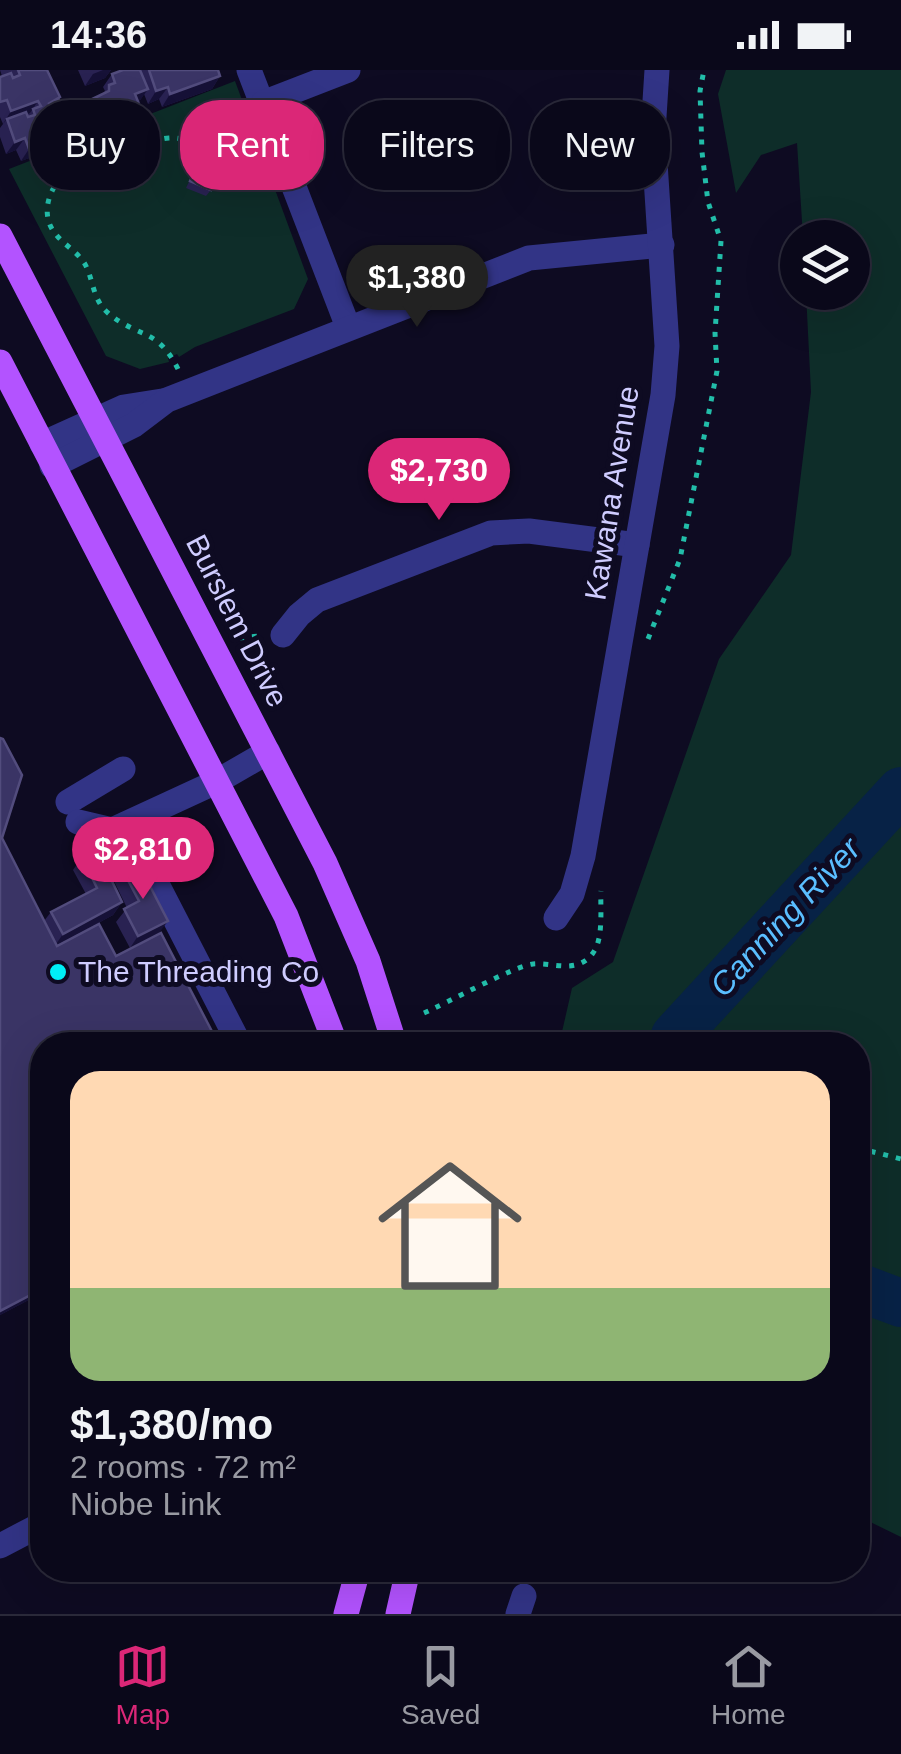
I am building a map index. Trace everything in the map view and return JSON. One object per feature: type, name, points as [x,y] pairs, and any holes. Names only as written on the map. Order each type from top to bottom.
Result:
[{"type":"main road","name":"Burslem Drive","points":[[0,236],[325,863],[368,961],[390,1032]]},
{"type":"main road","points":[[0,362],[286,916],[331,1032]]},
{"type":"main road","points":[[346,1614],[355,1582]]},
{"type":"main road","points":[[398,1614],[405,1582]]},
{"type":"street","points":[[249,70],[253,100]]},
{"type":"street","points":[[282,100],[348,70]]},
{"type":"street","name":"Kawana Avenue","points":[[556,918],[572,894],[583,856],[664,394],[662,245],[653,132],[658,70]]},
{"type":"street","points":[[289,190],[348,328]]},
{"type":"street","points":[[47,455],[102,429],[124,407],[167,400],[528,258],[662,245]]},
{"type":"street","points":[[283,635],[317,600],[490,533],[529,531],[638,545]]},
{"type":"street","points":[[123,770],[73,812],[112,830],[216,782],[268,752]]},
{"type":"street","points":[[126,824],[233,1032]]},
{"type":"street","points":[[0,1546],[30,1530]]},
{"type":"path","points":[[180,138],[164,138],[114,163],[76,166],[58,181],[47,211],[58,238],[86,265],[92,292],[102,308],[159,340],[169,350],[182,376]]},
{"type":"path","points":[[424,1013],[532,964]]},
{"type":"path","points":[[870,1151],[901,1159]]},
{"type":"green space","points":[[726,70],[901,70],[901,1537],[870,1522],[870,1032],[562,1032],[572,988],[613,962],[719,659],[791,555],[811,392],[807,310],[870,310],[870,220],[802,220],[797,143],[761,155],[736,193],[718,94]]},
{"type":"green space","points":[[235,81],[242,100],[186,100]]},
{"type":"green space","points":[[180,102],[180,190],[275,190],[308,279],[294,309],[195,347],[179,357],[177,354],[168,358],[169,362],[140,369],[106,356],[9,169],[30,161],[30,190],[160,190],[160,110]]},
{"type":"building","points":[[18,70],[47,70],[60,97],[30,100],[30,104],[11,111],[7,100],[0,102],[0,77],[20,75]]},
{"type":"building","points":[[140,70],[148,89],[135,94],[137,100],[90,100],[109,91],[109,85],[115,83],[112,74]]},
{"type":"building","points":[[149,70],[218,70],[220,76],[170,94],[168,87],[156,91]]},
{"type":"building","points":[[26,112],[29,149],[25,138],[15,142],[7,119]]},
{"type":"building","points":[[0,738],[22,775],[2,838],[57,946],[99,924],[116,956],[161,933],[212,1032],[30,1032],[30,1295],[0,1311]]},
{"type":"building","points":[[103,846],[116,871],[109,875],[122,902],[63,934],[51,912],[97,888],[82,857]]},
{"type":"building","points":[[137,861],[168,921],[138,936],[124,909],[139,901],[122,869]]},
{"type":"waterway","name":"Canning River","points":[[679,1032],[901,791]]},
{"type":"waterway","name":"Canning River","points":[[870,1291],[901,1303]]},
{"type":"place","name":"The Threading Co","points":[[58,972]]}]
